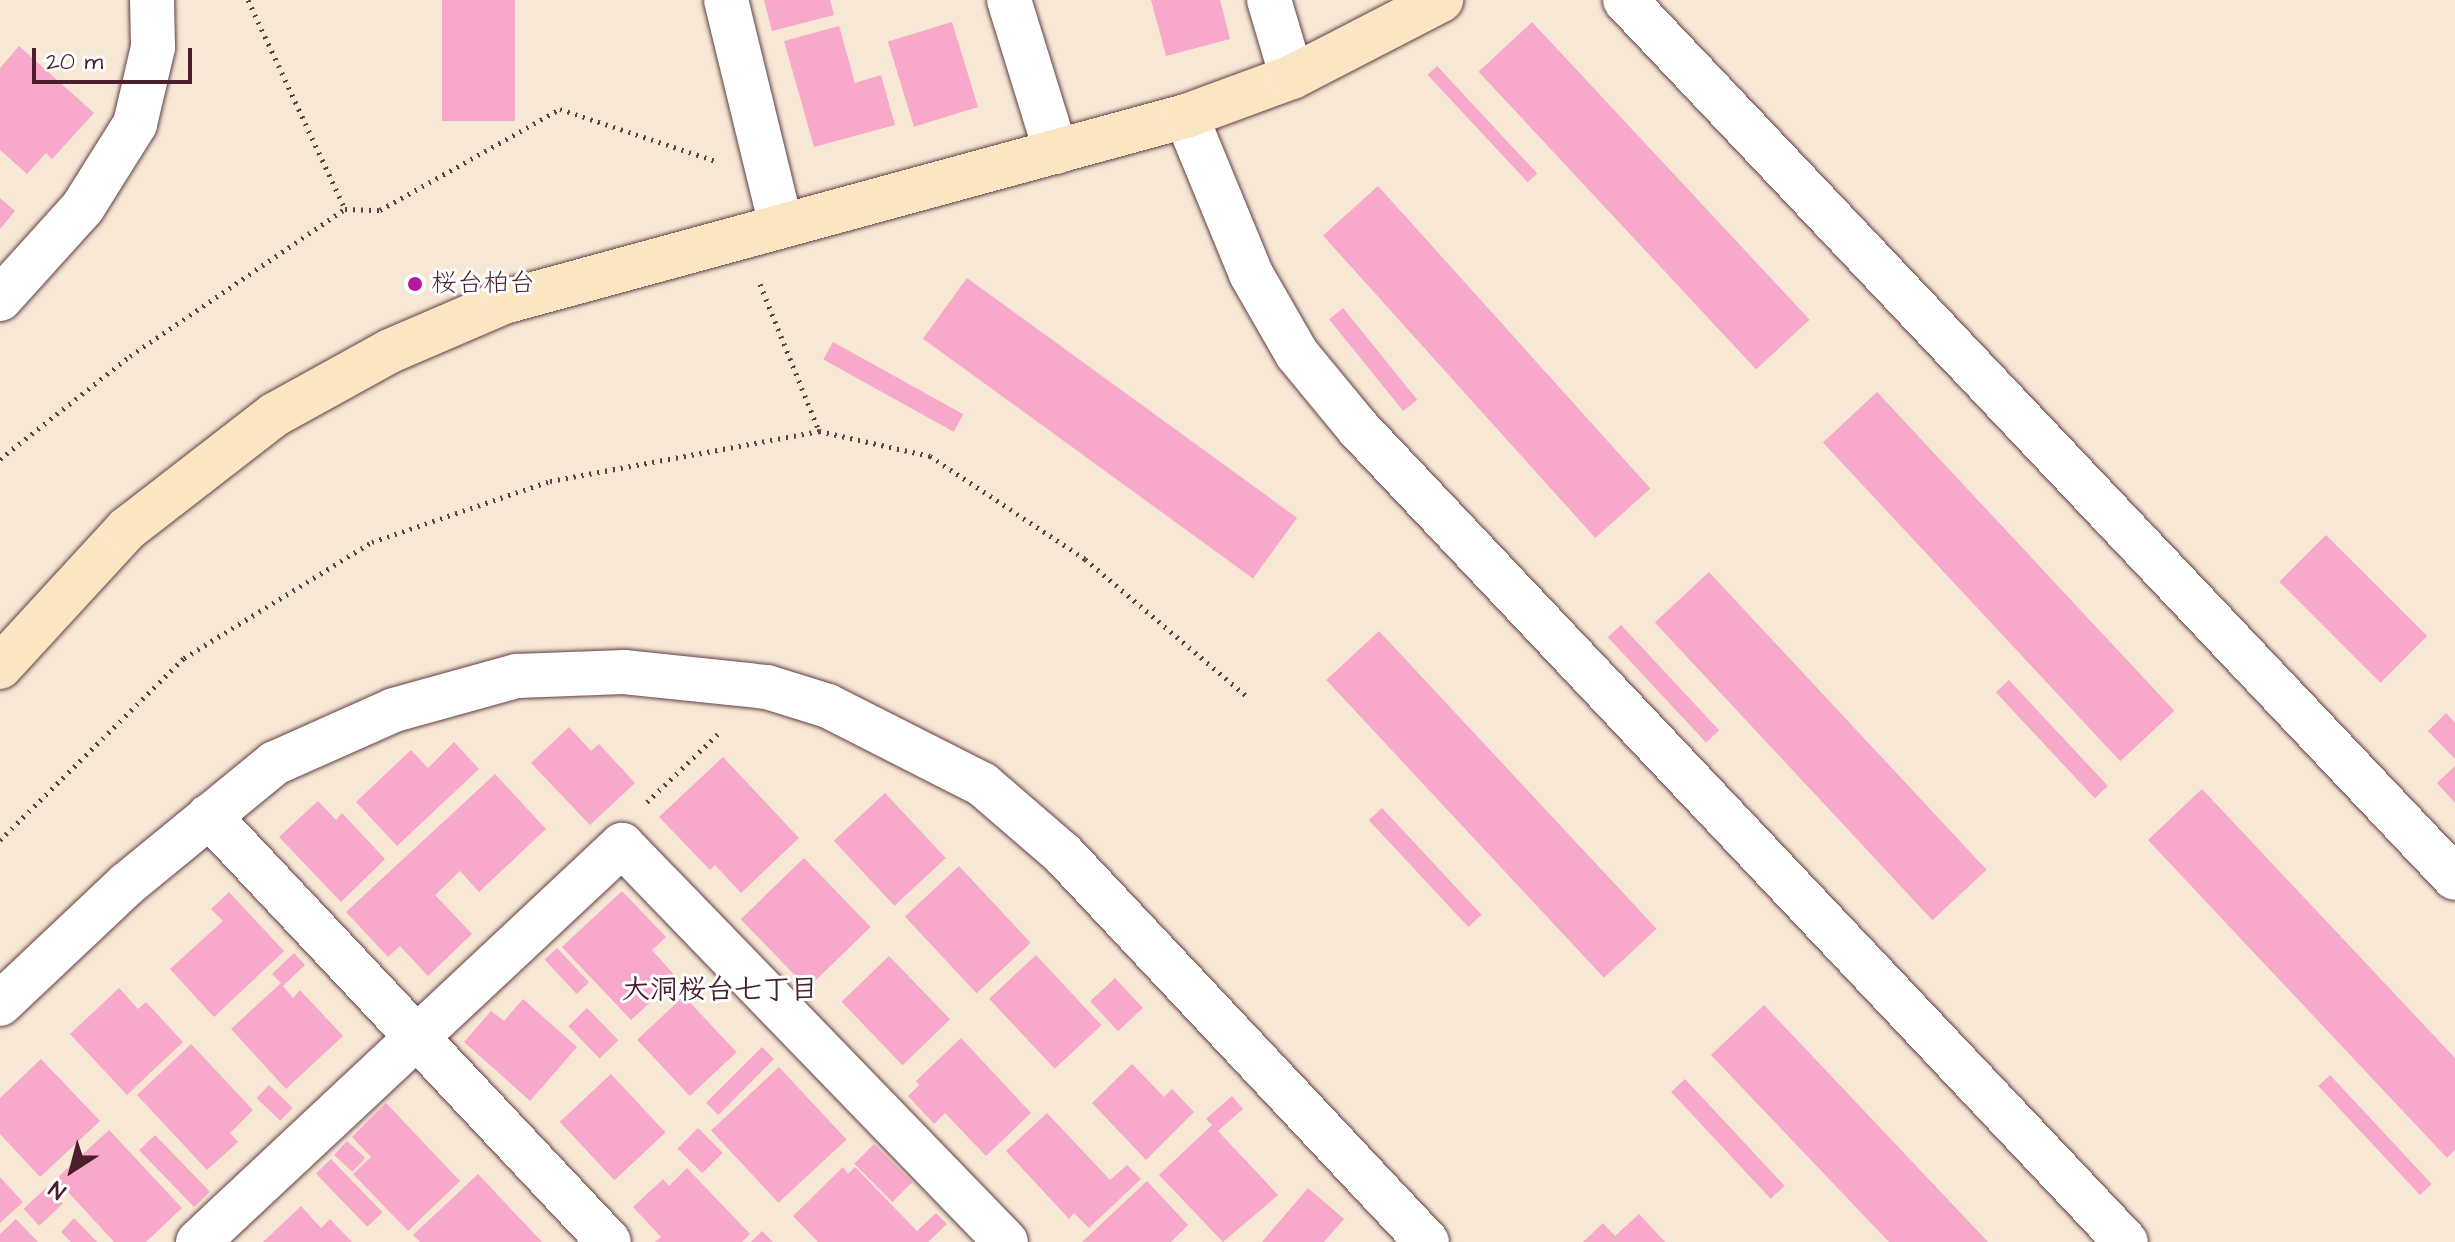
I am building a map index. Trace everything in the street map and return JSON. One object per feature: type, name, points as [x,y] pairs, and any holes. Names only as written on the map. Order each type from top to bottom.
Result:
[{"type":"street","points":[[0,299],[83,207],[135,124],[153,47],[152,0]]},
{"type":"street","points":[[726,0],[771,179],[761,230]]},
{"type":"street","points":[[1009,0],[1056,152]]},
{"type":"street","points":[[1269,0],[1292,77]]},
{"type":"street","points":[[0,667],[127,529],[274,415],[390,351],[504,302],[1186,116],[1292,77],[1441,0]]},
{"type":"street","points":[[1625,0],[2455,878]]},
{"type":"street","points":[[1186,116],[1251,274],[1297,354],[1348,416],[2126,1242]]},
{"type":"street","points":[[0,1004],[209,816],[275,763],[394,710],[517,676],[624,672],[767,687],[828,706],[982,784],[1063,854],[1427,1242]]},
{"type":"street","points":[[209,816],[609,1242]]},
{"type":"street","points":[[211,1238],[417,1037],[622,845],[1006,1242]]},
{"type":"path","points":[[248,0],[345,209]]},
{"type":"path","points":[[0,459],[130,356],[345,209],[380,210],[560,109],[771,179]]},
{"type":"path","points":[[761,230],[819,431]]},
{"type":"path","points":[[0,840],[184,658],[372,542],[550,481],[819,431],[930,456],[1085,559],[1249,698]]},
{"type":"path","points":[[622,845],[625,823],[767,687]]},
{"type":"building","points":[[442,0],[515,0],[515,121],[442,121]]},
{"type":"building","points":[[764,0],[830,0],[834,15],[772,31]]},
{"type":"building","points":[[1151,0],[1220,0],[1230,39],[1166,56]]},
{"type":"building","points":[[952,22],[978,107],[914,127],[888,42]]},
{"type":"building","points":[[1532,22],[1810,320],[1756,369],[1479,72]]},
{"type":"building","points":[[839,26],[855,83],[881,75],[895,125],[814,147],[784,41]]},
{"type":"building","points":[[19,46],[94,113],[52,159],[46,153],[27,174],[0,150],[0,68]]},
{"type":"building","points":[[1437,66],[1537,174],[1528,182],[1427,75]]},
{"type":"building","points":[[1378,186],[1650,488],[1595,538],[1323,236]]},
{"type":"building","points":[[0,198],[15,211],[0,229]]},
{"type":"building","points":[[967,278],[1297,518],[1253,578],[923,339]]},
{"type":"building","points":[[1343,308],[1417,400],[1403,411],[1329,319]]},
{"type":"building","points":[[833,342],[963,414],[954,432],[823,359]]},
{"type":"building","points":[[1877,392],[2174,711],[2120,761],[1823,442]]},
{"type":"building","points":[[2326,535],[2427,636],[2380,683],[2279,582]]},
{"type":"building","points":[[1709,572],[1987,870],[1932,920],[1655,622]]},
{"type":"building","points":[[1621,625],[1719,730],[1706,743],[1608,637]]},
{"type":"building","points":[[1379,631],[1657,929],[1604,978],[1326,680]]},
{"type":"building","points":[[2009,680],[2108,786],[2095,798],[1996,692]]},
{"type":"building","points":[[2446,713],[2455,723],[2455,759],[2428,731]]},
{"type":"building","points":[[569,727],[591,751],[599,744],[635,783],[590,825],[531,763]]},
{"type":"building","points":[[454,742],[479,769],[397,846],[356,802],[411,750],[428,768]]},
{"type":"building","points":[[723,757],[799,838],[741,893],[715,865],[710,870],[659,817]]},
{"type":"building","points":[[2455,766],[2455,803],[2437,783]]},
{"type":"building","points":[[495,774],[546,829],[479,892],[460,871],[435,895],[472,934],[428,976],[400,946],[388,957],[346,912]]},
{"type":"building","points":[[2202,789],[2455,1058],[2455,1150],[2447,1158],[2148,840]]},
{"type":"building","points":[[885,793],[946,858],[895,906],[834,841]]},
{"type":"building","points":[[318,801],[336,820],[342,813],[385,859],[341,902],[279,837]]},
{"type":"building","points":[[1382,808],[1482,915],[1468,927],[1369,820]]},
{"type":"building","points":[[804,858],[871,927],[807,988],[741,919]]},
{"type":"building","points":[[959,866],[1031,943],[976,993],[905,916]]},
{"type":"building","points":[[622,891],[666,937],[652,950],[677,978],[631,1020],[562,947]]},
{"type":"building","points":[[229,892],[284,951],[214,1017],[170,969],[223,921],[211,909]]},
{"type":"building","points":[[557,948],[589,982],[577,994],[545,960]]},
{"type":"building","points":[[294,953],[305,965],[283,986],[293,998],[300,990],[343,1036],[286,1089],[231,1029],[281,983],[272,974]]},
{"type":"building","points":[[1036,955],[1101,1025],[1055,1069],[989,999]]},
{"type":"building","points":[[889,956],[950,1019],[903,1065],[842,1002]]},
{"type":"building","points":[[1115,978],[1143,1008],[1118,1031],[1090,1001]]},
{"type":"building","points":[[119,988],[138,1009],[146,1002],[183,1042],[127,1095],[70,1034]]},
{"type":"building","points":[[684,996],[737,1052],[690,1096],[637,1040]]},
{"type":"building","points":[[523,999],[577,1047],[530,1101],[464,1042],[491,1011],[504,1021]]},
{"type":"building","points":[[1764,1005],[1988,1242],[1889,1242],[1711,1055]]},
{"type":"building","points":[[587,1008],[618,1040],[600,1058],[568,1026]]},
{"type":"building","points":[[961,1038],[1031,1113],[986,1156],[945,1113],[934,1124],[908,1096],[919,1085],[916,1081]]},
{"type":"building","points":[[191,1044],[253,1110],[230,1133],[238,1142],[207,1170],[137,1095]]},
{"type":"building","points":[[762,1047],[774,1059],[718,1115],[706,1103]]},
{"type":"building","points":[[41,1059],[100,1121],[40,1177],[0,1134],[0,1098]]},
{"type":"building","points":[[1132,1064],[1164,1097],[1172,1089],[1194,1112],[1146,1160],[1092,1103]]},
{"type":"building","points":[[779,1067],[847,1139],[779,1203],[711,1130]]},
{"type":"building","points":[[611,1074],[666,1133],[614,1180],[560,1122]]},
{"type":"building","points":[[2330,1075],[2432,1184],[2420,1195],[2318,1086]]},
{"type":"building","points":[[1685,1079],[1785,1186],[1771,1199],[1671,1092]]},
{"type":"building","points":[[269,1085],[293,1108],[280,1121],[256,1098]]},
{"type":"building","points":[[1232,1096],[1243,1109],[1218,1131],[1278,1195],[1223,1242],[1159,1175],[1212,1125],[1206,1119]]},
{"type":"building","points":[[386,1103],[460,1181],[408,1231],[353,1174],[371,1157],[352,1137]]},
{"type":"building","points":[[1047,1113],[1110,1180],[1127,1165],[1141,1179],[1089,1228],[1074,1213],[1069,1219],[1006,1151]]},
{"type":"building","points":[[698,1128],[723,1153],[702,1173],[677,1149]]},
{"type":"building","points":[[109,1130],[182,1208],[146,1242],[114,1242],[56,1179]]},
{"type":"building","points":[[155,1135],[210,1192],[194,1207],[139,1150]]},
{"type":"building","points":[[347,1141],[365,1158],[352,1172],[334,1155]]},
{"type":"building","points":[[874,1144],[912,1182],[892,1202],[854,1164]]},
{"type":"building","points":[[331,1159],[382,1212],[367,1227],[316,1174]]},
{"type":"building","points":[[843,1167],[848,1174],[855,1167],[917,1231],[936,1213],[947,1224],[928,1242],[818,1242],[793,1216]]},
{"type":"building","points":[[687,1168],[750,1234],[742,1242],[655,1242],[661,1237],[633,1207],[663,1179],[669,1186]]},
{"type":"building","points":[[478,1174],[542,1242],[420,1242],[413,1235]]},
{"type":"building","points":[[0,1177],[23,1202],[0,1223]]},
{"type":"building","points":[[1147,1181],[1188,1225],[1171,1242],[1082,1242]]},
{"type":"building","points":[[47,1187],[63,1204],[39,1226],[24,1209]]},
{"type":"building","points":[[1308,1188],[1344,1219],[1324,1242],[1262,1242]]},
{"type":"building","points":[[301,1206],[321,1228],[330,1219],[352,1242],[263,1242]]},
{"type":"building","points":[[1639,1214],[1665,1242],[1583,1242],[1603,1223],[1615,1236]]},
{"type":"building","points":[[74,1218],[97,1242],[71,1242],[61,1232]]},
{"type":"building","points":[[16,1219],[38,1242],[0,1242],[0,1234]]},
{"type":"building","points":[[762,1231],[773,1242],[751,1242]]},
{"type":"place","name":"桜台柏台","points":[[415,284]]},
{"type":"district","name":"大洞桜台七丁目","points":[[720,990]]}]
